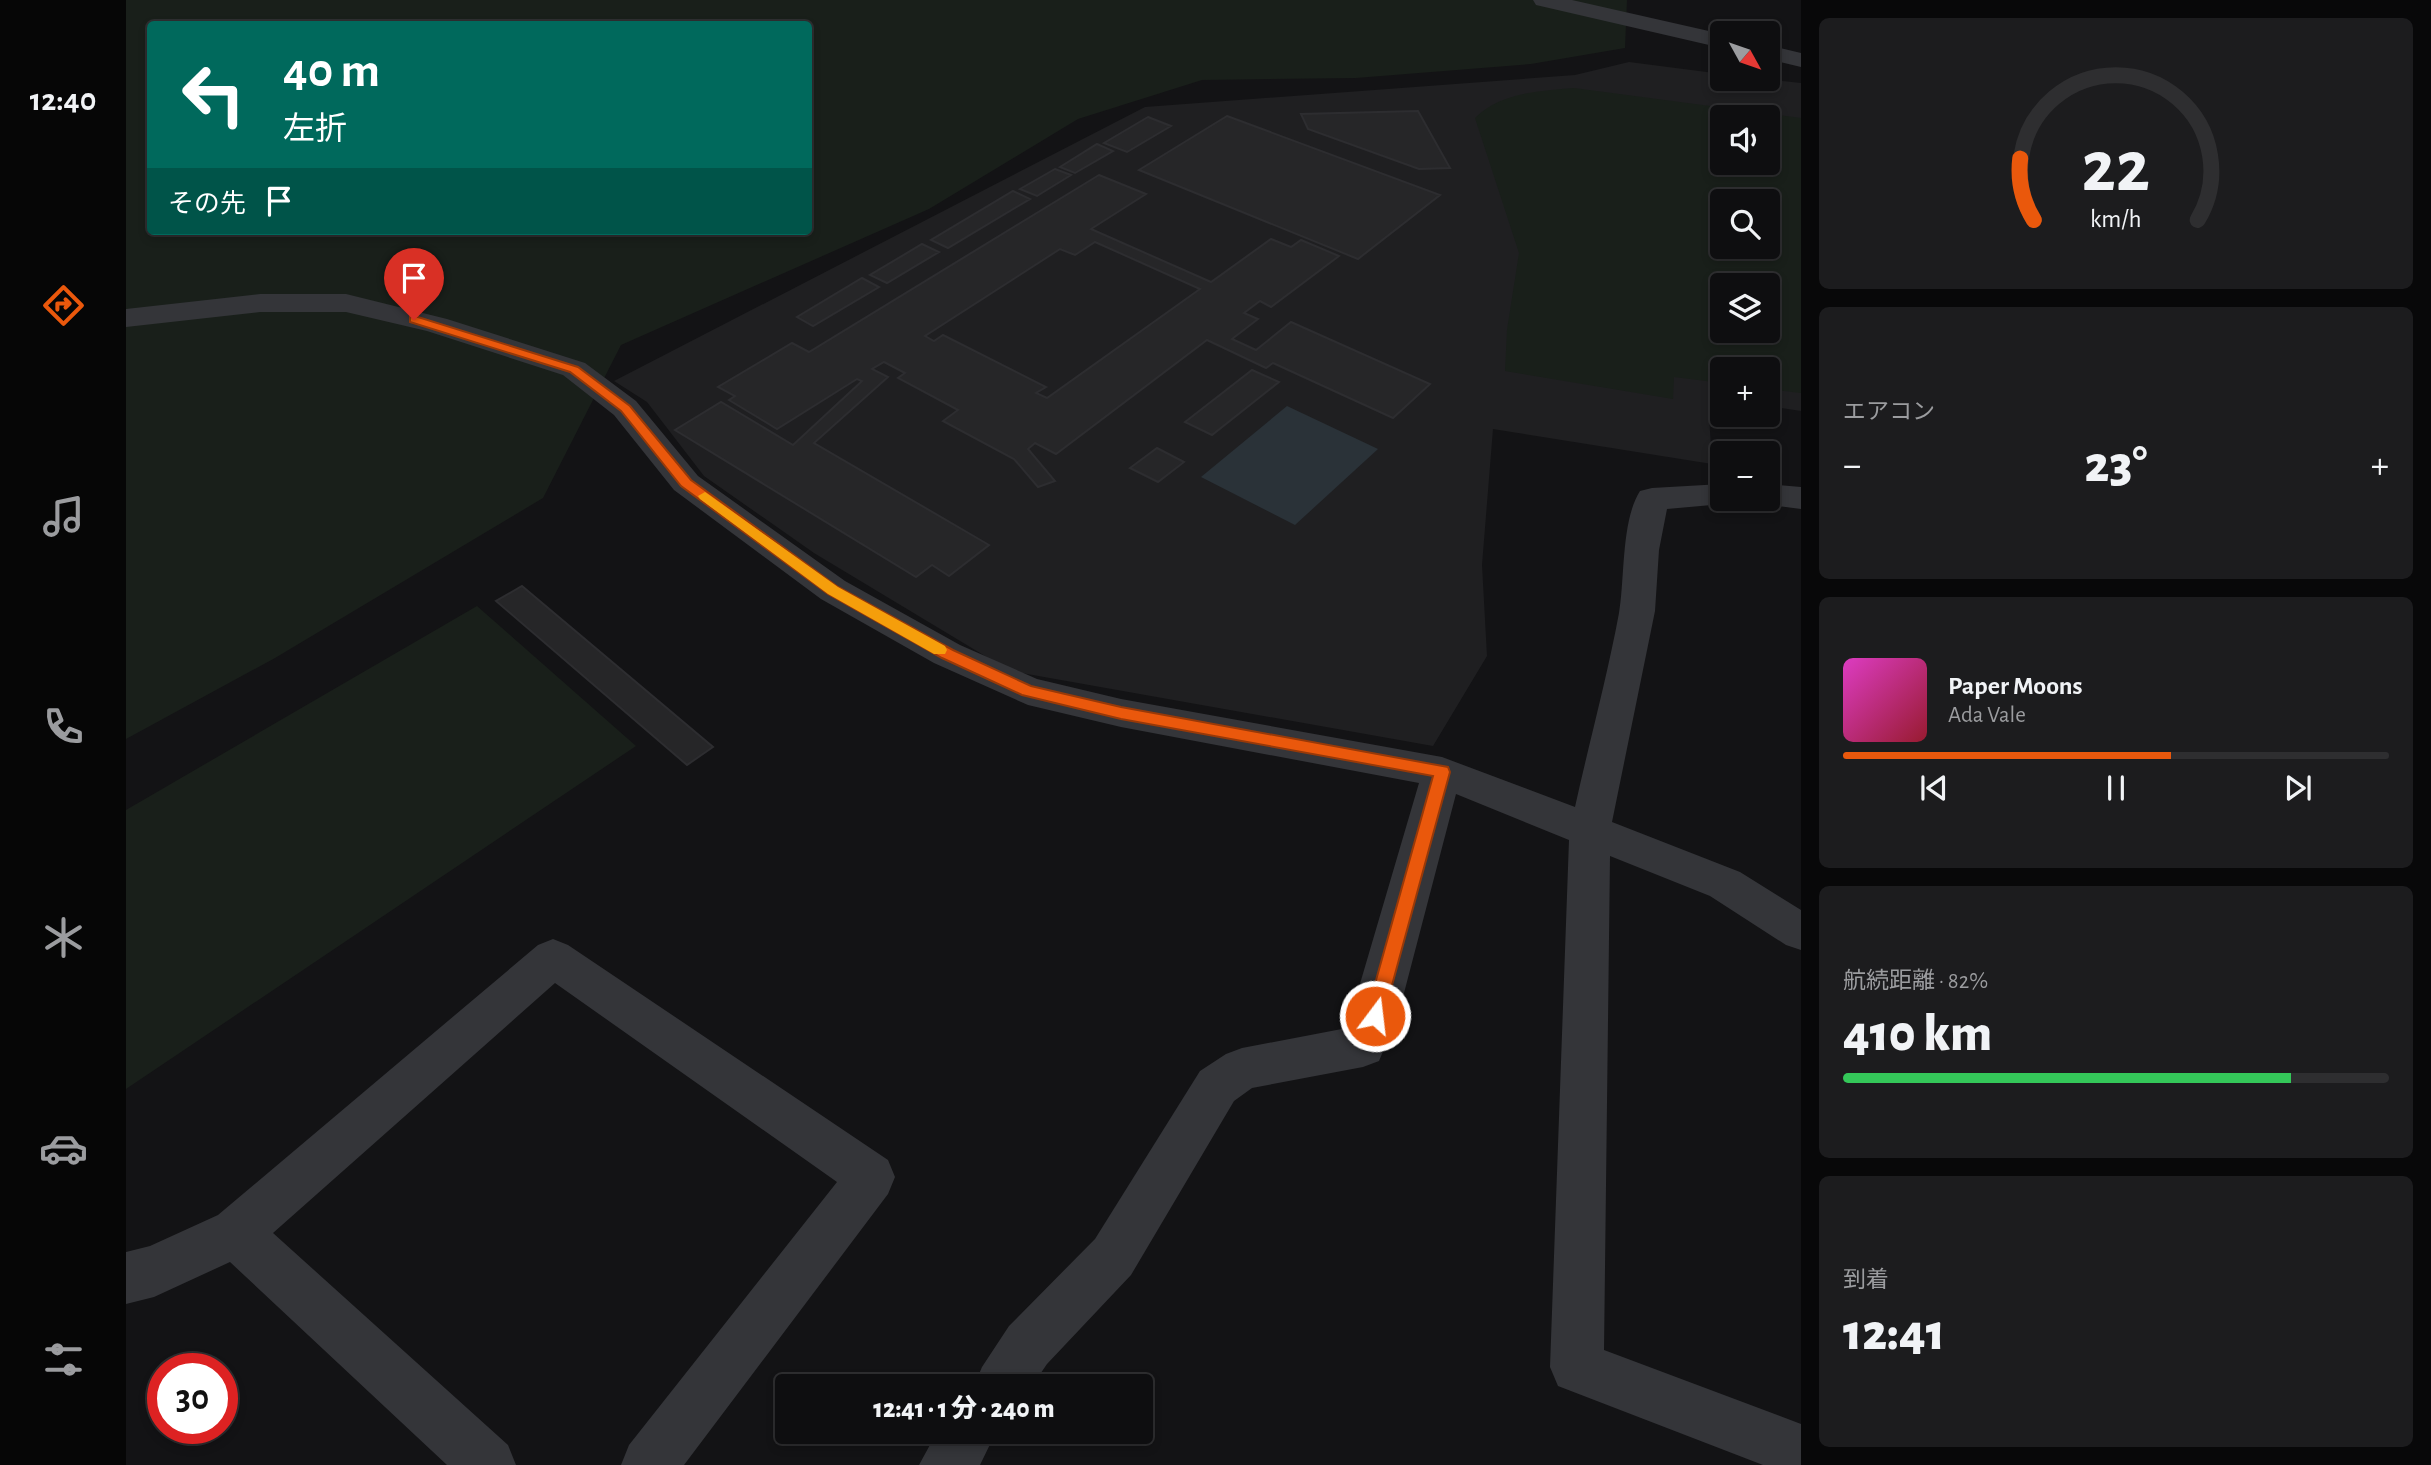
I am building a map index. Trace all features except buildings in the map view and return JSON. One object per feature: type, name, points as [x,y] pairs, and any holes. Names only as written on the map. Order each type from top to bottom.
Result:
[{"type":"street","points":[[1544,0],[1710,38]]},
{"type":"street","points":[[1780,55],[1801,60]]},
{"type":"street","points":[[126,318],[260,303],[346,303],[437,325],[574,369],[625,408],[686,483],[833,590],[947,654],[1028,691],[1121,713],[1442,772],[1725,884],[1801,932]]},
{"type":"street","points":[[1710,496],[1652,499],[1642,550],[1637,611],[1590,829],[1577,1367],[1801,1452]]},
{"type":"street","points":[[1780,496],[1801,498]]},
{"type":"street","points":[[1008,1374],[1028,1345],[1112,1257],[1217,1086],[1242,1069],[1363,1046],[1375,1016],[1442,772]]},
{"type":"street","points":[[126,1278],[154,1271],[236,1233],[553,958],[872,1177],[649,1465]]},
{"type":"street","points":[[236,1233],[488,1465]]},
{"type":"street","points":[[947,1465],[962,1444]]},
{"type":"shaded area","points":[[126,0],[1627,0],[1625,48],[1531,64],[1356,78],[1202,80],[1078,119],[929,209],[621,345],[543,498],[275,658],[126,739]]},
{"type":"shaded area","points":[[1629,62],[1710,72],[1710,91],[1780,91],[1780,81],[1801,83],[1801,411],[1780,408],[1780,357],[1710,357],[1710,464],[1493,429],[1482,565],[1487,656],[1433,746],[1010,671],[814,553],[704,476],[647,402],[614,381],[1145,107],[1575,75]]},
{"type":"shaded area","points":[[1574,88],[1710,106],[1710,175],[1780,175],[1780,115],[1801,118],[1801,393],[1780,390],[1780,357],[1710,357],[1710,382],[1674,377],[1673,399],[1505,371],[1507,330],[1519,253],[1475,118],[1497,103],[1535,92]]},
{"type":"shaded area","points":[[1287,406],[1378,449],[1295,525],[1201,477]]},
{"type":"shaded area","points":[[477,606],[636,746],[126,1089],[126,810]]},
{"type":"slow traffic","points":[[705,496],[833,590],[939,650]]},
{"type":"route","points":[[414,320],[574,369],[625,408],[686,483],[833,590],[947,654],[1028,691],[1121,713],[1442,772],[1375,1016]]}]
